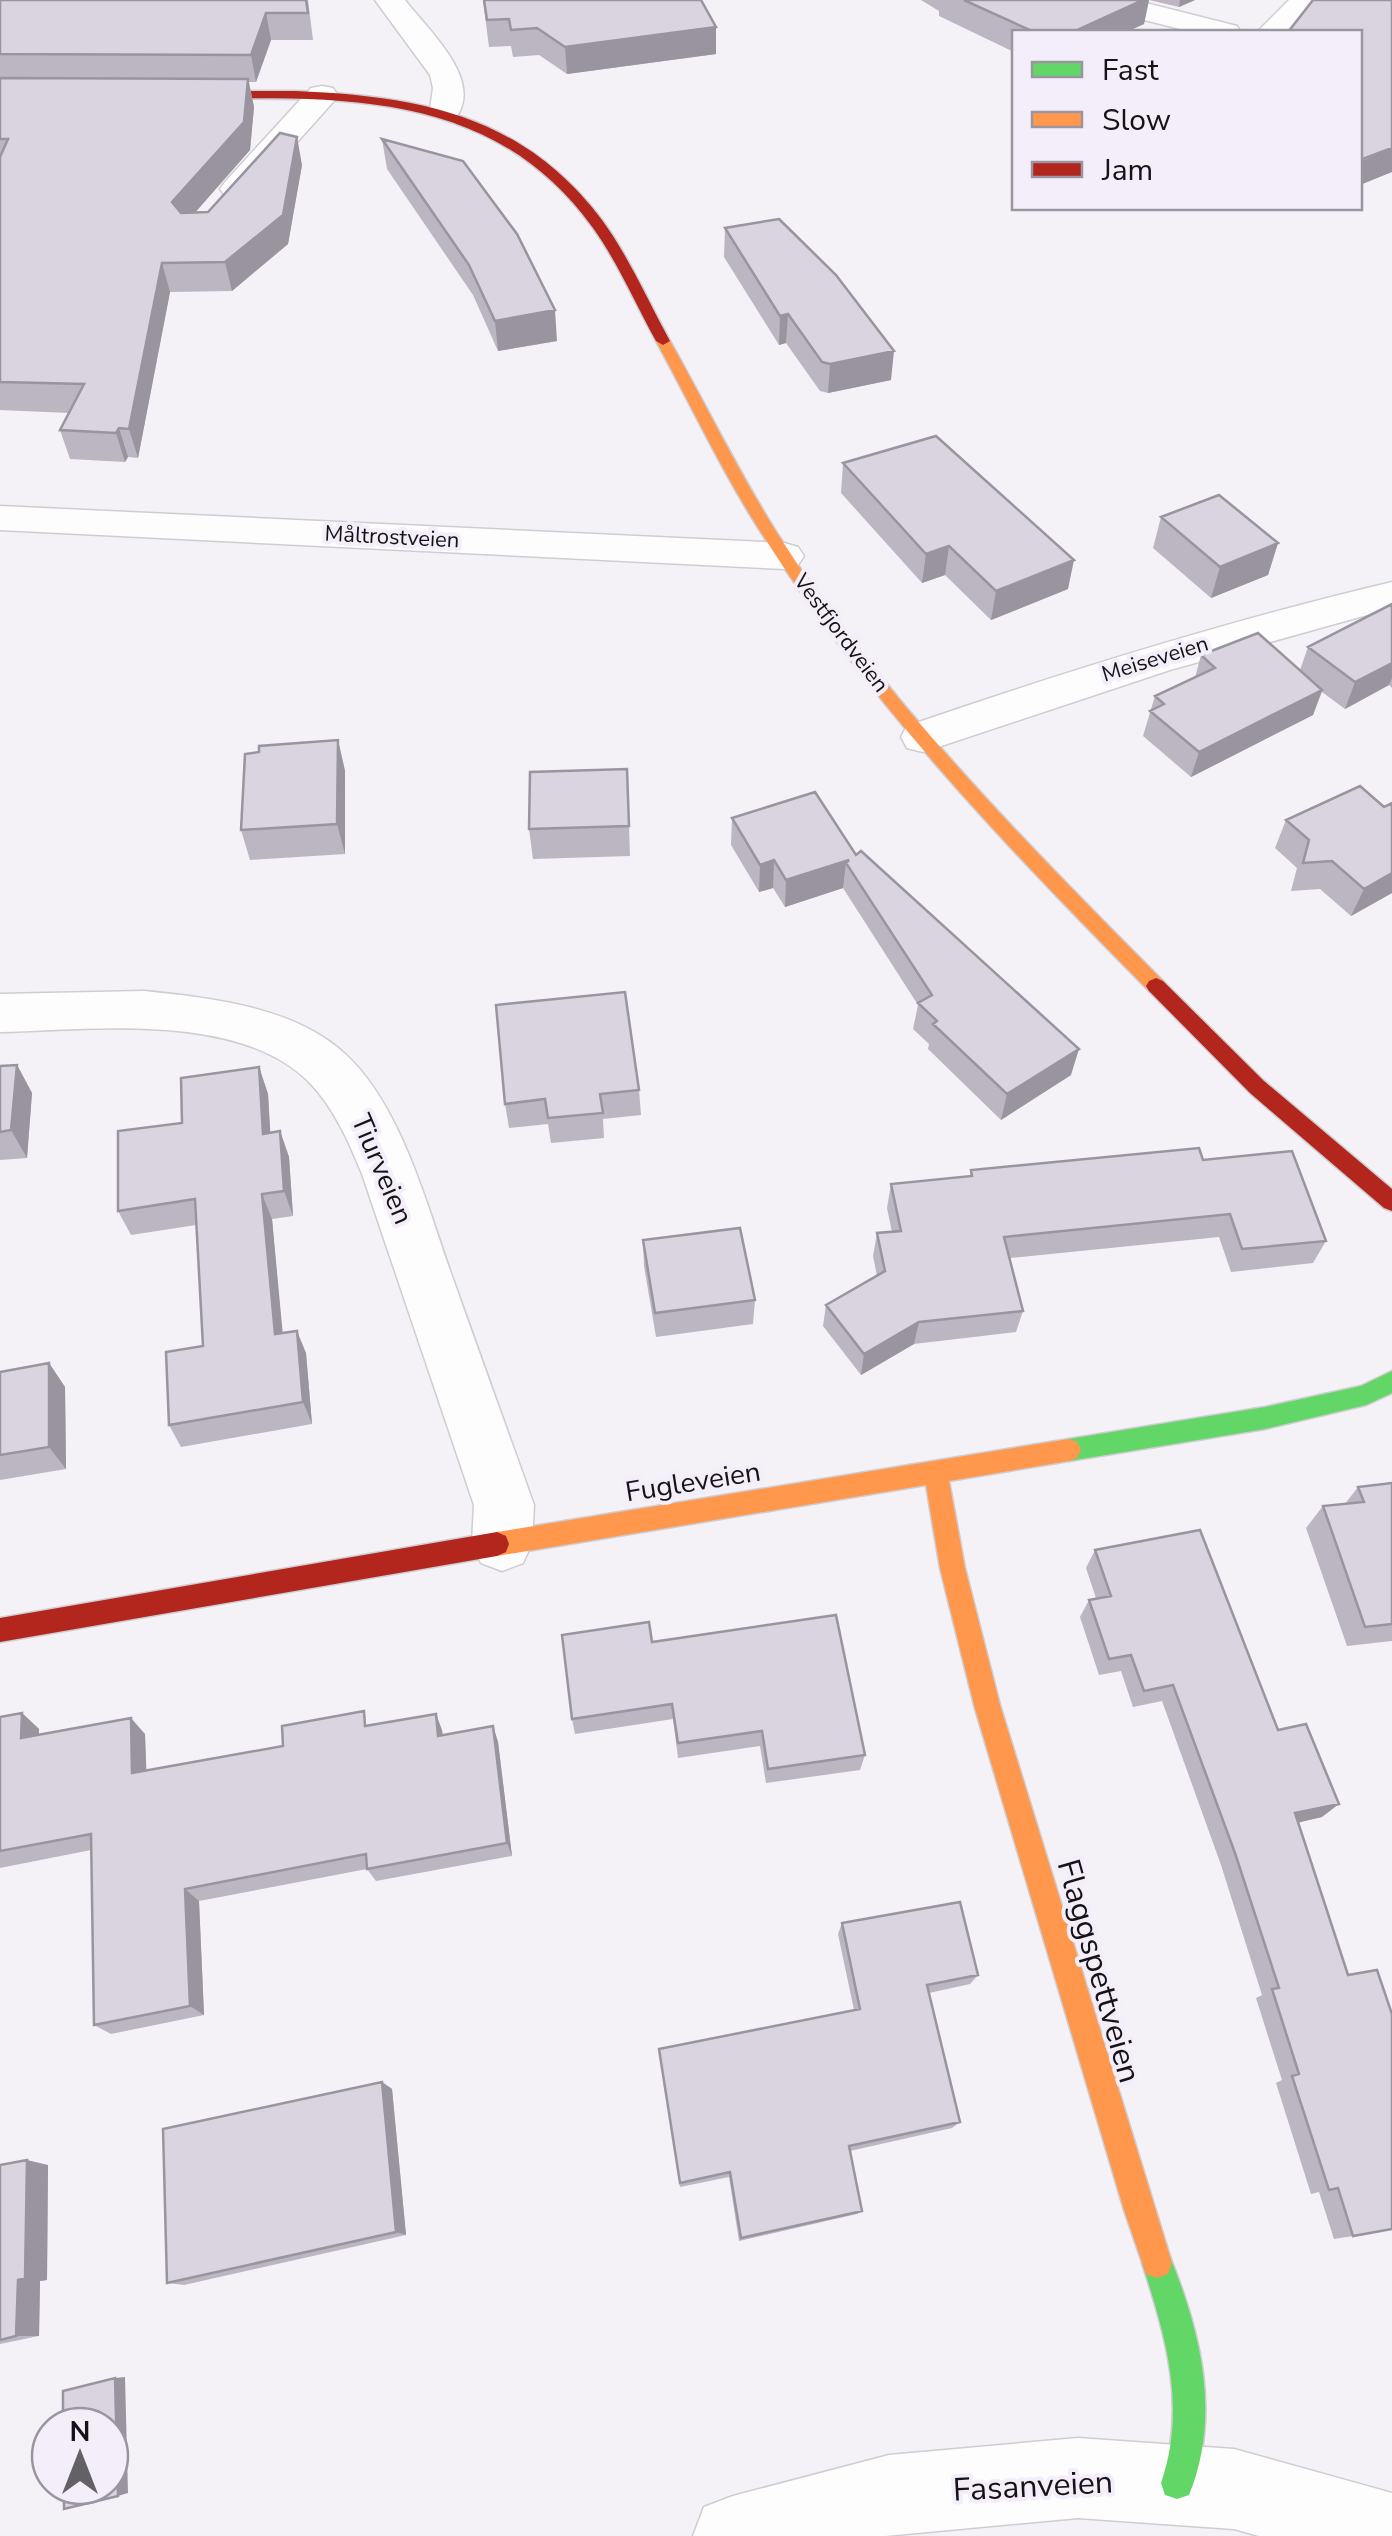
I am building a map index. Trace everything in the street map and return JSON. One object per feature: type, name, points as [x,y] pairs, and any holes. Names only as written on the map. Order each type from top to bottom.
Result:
[{"type":"street","points":[[390,0],[445,74],[449,88],[446,109]]},
{"type":"street","points":[[1099,0],[1218,30]]},
{"type":"street","points":[[1276,30],[1284,26],[1304,0]]},
{"type":"street","points":[[217,210],[322,94]]},
{"type":"street","name":"Vestfjordveien","points":[[157,95],[322,94],[446,109],[490,129],[541,164],[595,221],[784,556],[857,657],[923,738],[1043,874],[1244,1074],[1392,1202]]},
{"type":"street","name":"Måltrostveien","points":[[0,518],[784,556]]},
{"type":"street","name":"Meiseveien","points":[[923,738],[1067,686],[1194,647],[1392,595]]},
{"type":"street","name":"Tiurveien","points":[[0,1013],[144,1010],[212,1017],[278,1038],[326,1067],[366,1120],[389,1174],[504,1505],[502,1542]]},
{"type":"street","name":"Fugleveien","points":[[0,1630],[502,1542],[1265,1418],[1366,1394],[1392,1381]]},
{"type":"street","name":"Flaggspettveien","points":[[936,1474],[947,1556],[970,1648],[1110,2124],[1181,2336],[1194,2423],[1188,2456],[1177,2484]]},
{"type":"street","name":"Fasanveien","points":[[734,2536],[889,2496],[1078,2478],[1234,2490],[1392,2532]]},
{"type":"building","points":[[0,0],[306,0],[308,13],[266,13],[251,55],[0,54]]},
{"type":"building","points":[[484,0],[701,0],[716,27],[565,47],[537,28],[511,30],[509,19],[487,20]]},
{"type":"building","points":[[964,0],[1143,0],[1077,30],[1030,30]]},
{"type":"building","points":[[1313,0],[1392,0],[1392,148],[1362,159],[1362,30],[1290,30]]},
{"type":"building","points":[[0,78],[248,79],[244,122],[172,202],[181,213],[208,212],[280,133],[297,137],[283,215],[225,262],[162,263],[129,429],[119,428],[116,433],[60,430],[84,384],[0,382],[0,157],[8,139],[0,139]]},
{"type":"building","points":[[382,139],[463,161],[517,234],[555,310],[495,321],[469,265]]},
{"type":"building","points":[[779,219],[836,275],[894,351],[830,364],[822,362],[788,314],[780,316],[725,228]]},
{"type":"building","points":[[936,436],[1074,560],[996,591],[949,546],[926,554],[843,463]]},
{"type":"building","points":[[1219,495],[1278,543],[1220,567],[1161,517]]},
{"type":"building","points":[[1392,604],[1392,663],[1355,682],[1308,647]]},
{"type":"building","points":[[1258,633],[1322,690],[1199,752],[1150,711],[1164,704],[1155,696],[1215,668],[1201,655]]},
{"type":"building","points":[[338,740],[337,824],[241,830],[245,754],[259,752],[259,746]]},
{"type":"building","points":[[627,769],[629,826],[529,829],[530,772]]},
{"type":"building","points":[[1360,786],[1384,807],[1392,803],[1392,873],[1364,889],[1332,861],[1303,863],[1309,840],[1286,820]]},
{"type":"building","points":[[815,792],[856,855],[861,851],[1079,1049],[1007,1094],[933,1024],[937,1021],[918,1003],[932,995],[846,863],[849,860],[786,880],[774,860],[760,865],[732,818]]},
{"type":"building","points":[[625,992],[639,1090],[600,1094],[603,1113],[548,1118],[545,1099],[505,1104],[496,1005]]},
{"type":"building","points":[[17,1065],[11,1130],[0,1132],[0,1066]]},
{"type":"building","points":[[259,1067],[263,1134],[280,1131],[284,1191],[262,1194],[275,1334],[297,1331],[303,1402],[169,1425],[166,1352],[203,1346],[195,1199],[118,1211],[118,1131],[182,1123],[181,1078]]},
{"type":"building","points":[[1199,1148],[1203,1160],[1292,1151],[1326,1241],[1242,1249],[1230,1214],[1004,1237],[1023,1311],[919,1322],[864,1354],[826,1305],[885,1271],[877,1233],[901,1231],[891,1184],[972,1176],[971,1170]]},
{"type":"building","points":[[740,1228],[755,1300],[655,1313],[643,1240]]},
{"type":"building","points":[[49,1363],[49,1447],[0,1455],[0,1372]]},
{"type":"building","points":[[1392,1483],[1392,1624],[1365,1627],[1323,1506],[1364,1502],[1358,1487]]},
{"type":"building","points":[[1200,1530],[1278,1730],[1306,1724],[1339,1804],[1295,1813],[1348,1975],[1377,1970],[1392,2014],[1392,2229],[1353,2236],[1338,2188],[1329,2190],[1292,2076],[1299,2074],[1272,1989],[1279,1988],[1235,1853],[1173,1685],[1144,1691],[1131,1655],[1109,1659],[1089,1600],[1111,1596],[1095,1550]]},
{"type":"building","points":[[836,1615],[865,1755],[768,1769],[762,1731],[678,1743],[672,1704],[572,1719],[562,1635],[649,1622],[652,1642]]},
{"type":"building","points":[[364,1711],[365,1726],[436,1714],[438,1736],[493,1726],[507,1843],[367,1869],[366,1854],[185,1889],[190,2006],[94,2025],[91,1834],[0,1851],[0,1717],[22,1713],[21,1738],[131,1718],[132,1773],[283,1746],[282,1726]]},
{"type":"building","points":[[960,1902],[978,1975],[927,1985],[960,2122],[849,2146],[862,2211],[741,2238],[730,2172],[680,2183],[659,2049],[860,2009],[842,1923]]},
{"type":"building","points":[[382,2082],[396,2232],[167,2283],[163,2129]]},
{"type":"building","points":[[27,2160],[25,2278],[18,2280],[16,2336],[0,2340],[0,2165]]},
{"type":"building","points":[[115,2378],[116,2406],[63,2406],[63,2391]]},
{"type":"traffic: fast","points":[[1069,1450],[1265,1418],[1366,1395],[1392,1381]]},
{"type":"traffic: fast","points":[[1157,2263],[1182,2345],[1191,2401],[1191,2429],[1177,2483]]},
{"type":"traffic: slow","points":[[663,341],[753,508],[828,617],[962,782],[1156,986]]},
{"type":"traffic: slow","points":[[497,1544],[1069,1450]]},
{"type":"traffic: slow","points":[[936,1474],[952,1568],[987,1705],[1157,2263]]},
{"type":"traffic: jam","points":[[178,95],[295,94],[406,104],[459,118],[508,141],[554,174],[595,221],[663,341]]},
{"type":"traffic: jam","points":[[1156,986],[1257,1087],[1392,1202]]},
{"type":"traffic: jam","points":[[0,1630],[497,1544]]}]
